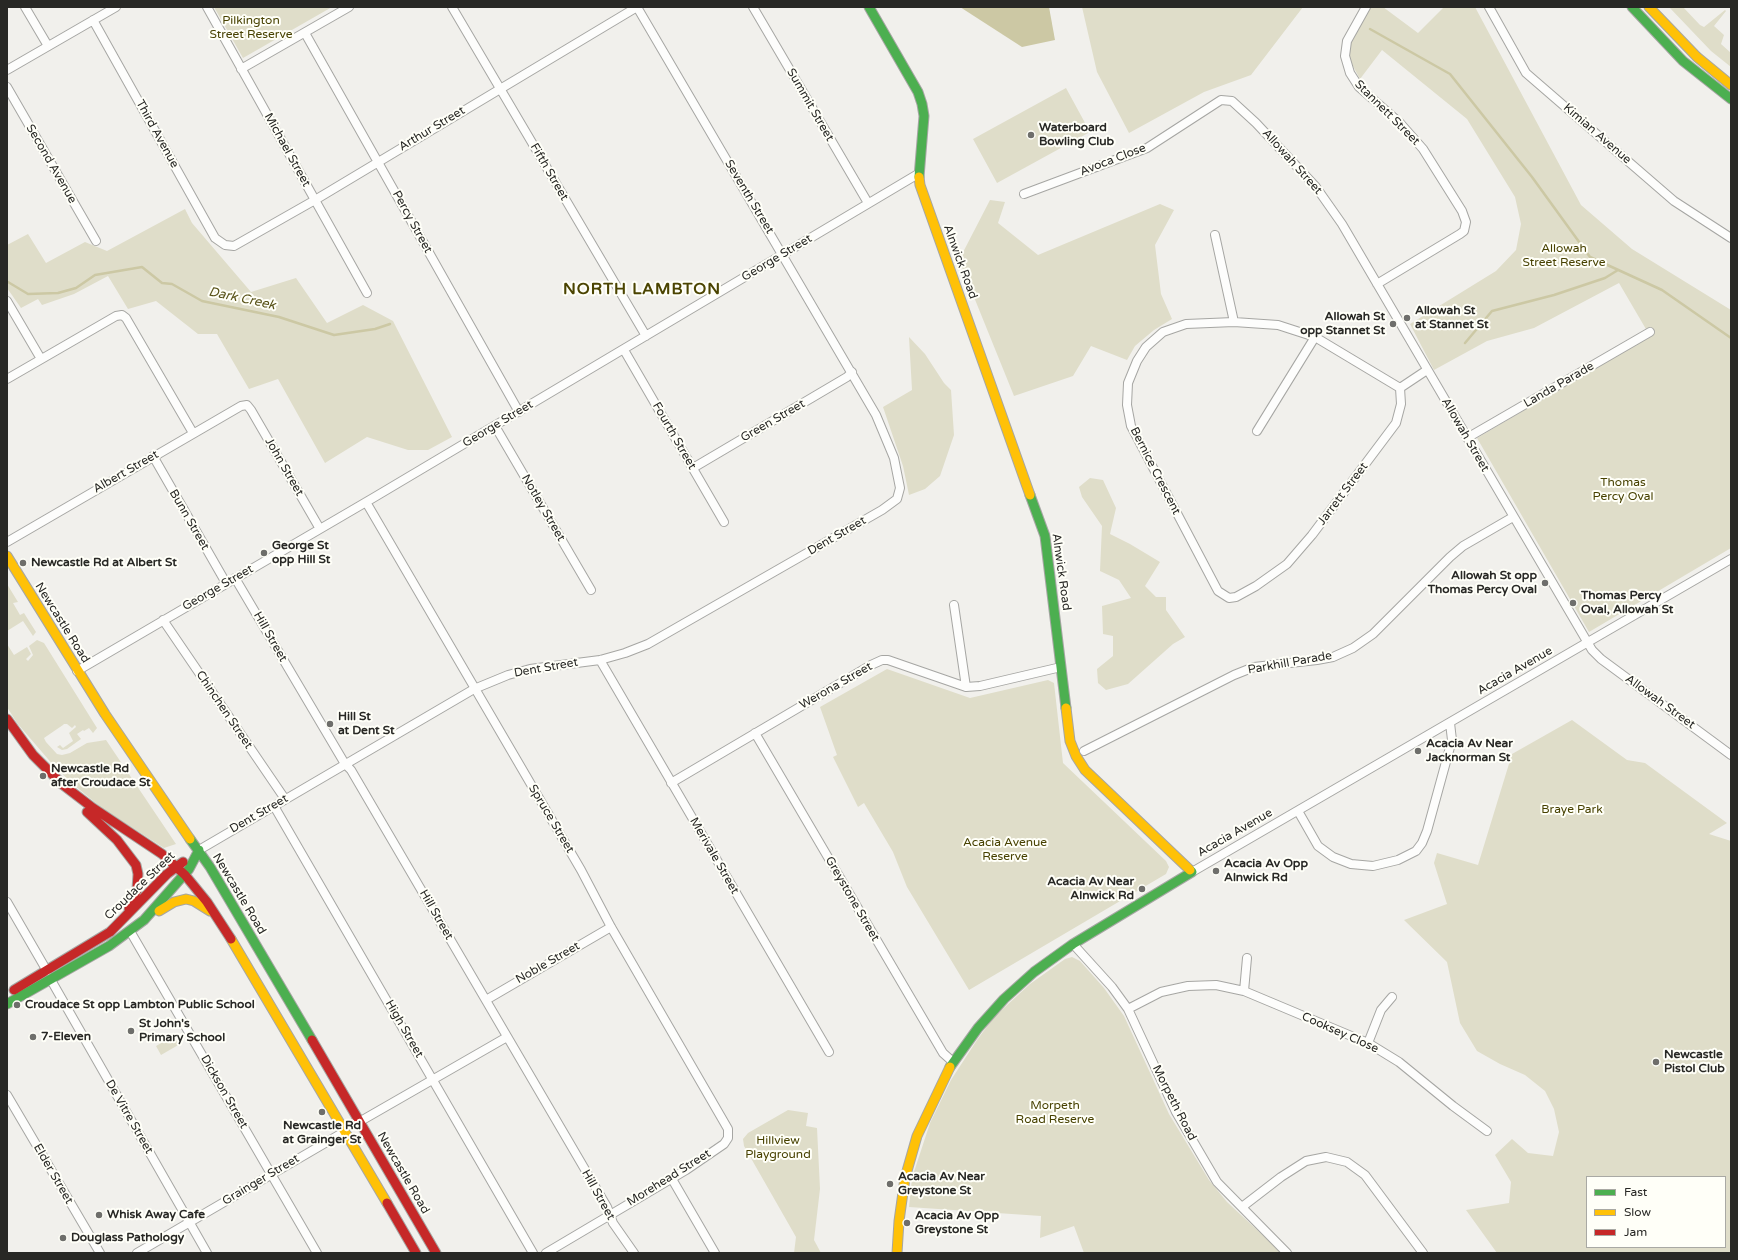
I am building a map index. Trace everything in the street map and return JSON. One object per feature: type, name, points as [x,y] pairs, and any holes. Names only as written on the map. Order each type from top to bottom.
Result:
[{"type":"main road","name":"Alnwick Road","points":[[869,7],[918,92],[922,104],[924,116],[918,174],[920,186],[1045,536],[1070,742],[1076,756],[1085,770],[1192,872]]},
{"type":"main road","points":[[1632,7],[1684,61],[1731,100]]},
{"type":"main road","points":[[1649,7],[1697,56],[1731,85]]},
{"type":"main road","name":"Newcastle Road","points":[[7,556],[77,671],[128,748],[199,850],[436,1253]]},
{"type":"main road","points":[[7,719],[33,755],[63,785],[79,804],[117,840],[136,865],[138,881],[136,896],[128,911],[114,928]]},
{"type":"main road","points":[[63,785],[93,808],[150,846],[176,866],[185,875],[217,916],[416,1253]]},
{"type":"main road","name":"Croudace Street","points":[[7,994],[103,937],[114,928],[176,866],[199,850]]},
{"type":"main road","name":"Croudace Street","points":[[7,1004],[109,946],[144,920],[185,875],[199,850]]},
{"type":"main road","name":"Acacia Avenue","points":[[897,1253],[899,1221],[905,1178],[916,1141],[933,1098],[953,1062],[978,1028],[1004,999],[1034,972],[1073,944],[1192,872]]},
{"type":"main road","points":[[144,920],[172,902],[186,899],[194,901],[217,916]]},
{"type":"street","points":[[25,7],[48,46]]},
{"type":"street","points":[[7,70],[116,7]]},
{"type":"street","name":"Michael Street","points":[[207,7],[367,293]]},
{"type":"street","points":[[241,69],[348,7]]},
{"type":"street","name":"Fifth Street","points":[[452,7],[646,336]]},
{"type":"street","name":"Arthur Street","points":[[225,245],[234,246],[314,200],[637,7]]},
{"type":"street","name":"Seventh Street","points":[[637,7],[876,414],[886,434],[894,458],[900,488],[897,499]]},
{"type":"street","name":"Summit Street","points":[[753,7],[868,203]]},
{"type":"street","name":"Stannett Street","points":[[1366,7],[1347,41],[1346,56],[1350,73],[1359,87],[1400,123],[1423,149],[1462,210],[1466,222],[1464,231],[1460,234],[1377,284]]},
{"type":"street","name":"Kimian Avenue","points":[[1489,7],[1526,73],[1674,201],[1731,238]]},
{"type":"street","name":"Third Avenue","points":[[93,20],[216,238],[225,245]]},
{"type":"street","name":"Percy Street","points":[[305,33],[519,412]]},
{"type":"street","name":"Second Avenue","points":[[7,87],[96,240]]},
{"type":"street","name":"Allowah Street","points":[[1218,102],[1222,100],[1232,101],[1256,123],[1316,187],[1342,224],[1426,370],[1596,655],[1731,755]]},
{"type":"street","name":"Avoca Close","points":[[1024,194],[1147,148],[1218,102]]},
{"type":"street","name":"George Street","points":[[77,671],[624,350],[918,174]]},
{"type":"street","points":[[1215,236],[1234,322]]},
{"type":"street","points":[[7,301],[41,360]]},
{"type":"street","points":[[7,379],[116,316],[122,315],[126,318],[193,433]]},
{"type":"street","name":"Bernice Crescent","points":[[1229,598],[1218,591],[1214,584],[1131,426],[1127,405],[1128,383],[1137,362],[1146,347],[1163,332],[1186,324],[1234,322],[1278,325],[1315,337],[1400,388]]},
{"type":"street","name":"Landa Parade","points":[[1467,438],[1650,332]]},
{"type":"street","points":[[1257,430],[1315,337]]},
{"type":"street","name":"Fourth Street","points":[[624,350],[724,522]]},
{"type":"street","points":[[1400,388],[1426,370]]},
{"type":"street","name":"Green Street","points":[[693,468],[847,377],[852,372]]},
{"type":"street","name":"Jarrett Street","points":[[1229,598],[1236,597],[1256,586],[1287,564],[1312,535],[1396,423],[1401,404],[1400,388]]},
{"type":"street","name":"Albert Street","points":[[7,542],[193,433],[241,406],[247,405]]},
{"type":"street","name":"John Street","points":[[247,405],[320,529]]},
{"type":"street","name":"Notley Street","points":[[495,426],[591,590]]},
{"type":"street","name":"Bunn Street","points":[[153,456],[226,583]]},
{"type":"street","name":"Dent Street","points":[[199,850],[474,689],[508,675],[530,669],[600,660],[625,653],[648,644],[672,632],[882,510],[897,499]]},
{"type":"street","name":"Spruce Street","points":[[366,502],[581,870],[611,927],[728,1130],[728,1138]]},
{"type":"street","name":"Parkhill Parade","points":[[1084,751],[1234,675],[1254,667],[1334,657],[1353,648],[1373,634],[1450,556],[1463,546],[1513,517]]},
{"type":"street","name":"Acacia Avenue","points":[[1192,872],[1731,559]]},
{"type":"street","name":"Hill Street","points":[[235,578],[345,764],[351,770],[486,1000],[610,1215],[613,1223],[634,1253]]},
{"type":"street","points":[[954,605],[966,687]]},
{"type":"street","name":"Chinchen Street","points":[[163,620],[285,799]]},
{"type":"street","name":"Merivale Street","points":[[600,660],[829,1052]]},
{"type":"street","name":"Werona Street","points":[[672,783],[882,660],[888,660],[966,687],[980,686],[1061,667]]},
{"type":"street","points":[[1298,811],[1318,846],[1333,857],[1351,864],[1372,866],[1398,860],[1416,851],[1422,843],[1427,831],[1450,748],[1452,740],[1450,723]]},
{"type":"street","name":"Greystone Street","points":[[755,733],[943,1052],[953,1062]]},
{"type":"street","name":"High Street","points":[[274,806],[534,1253]]},
{"type":"street","points":[[7,902],[47,971]]},
{"type":"street","name":"Noble Street","points":[[486,1000],[611,927]]},
{"type":"street","name":"Dickson Street","points":[[130,931],[317,1253]]},
{"type":"street","name":"Morpeth Road","points":[[1073,944],[1112,987],[1128,1009],[1176,1112],[1217,1182],[1287,1253]]},
{"type":"street","points":[[1244,991],[1247,958]]},
{"type":"street","name":"De Vitre Street","points":[[51,980],[208,1253]]},
{"type":"street","name":"Cooksey Close","points":[[1128,1009],[1161,992],[1188,986],[1216,985],[1244,991],[1368,1044],[1399,1062],[1453,1106],[1487,1131]]},
{"type":"street","points":[[1368,1044],[1381,1010],[1392,997]]},
{"type":"street","points":[[360,1122],[507,1037]]},
{"type":"street","name":"Elder Street","points":[[7,1095],[100,1253]]},
{"type":"street","name":"Grainger Street","points":[[137,1253],[344,1132]]},
{"type":"street","name":"Morehead Street","points":[[546,1253],[672,1179],[724,1144],[728,1138]]},
{"type":"street","points":[[1242,1207],[1281,1177],[1306,1161],[1326,1157],[1347,1162],[1365,1175],[1423,1253]]},
{"type":"street","points":[[672,1179],[715,1253]]},
{"type":"green space","name":"Pilkington Street Reserve","points":[[214,7],[332,7],[243,58]]},
{"type":"green space","points":[[1082,7],[1303,7],[1251,75],[1204,92],[1129,133],[1097,72]]},
{"type":"green space","points":[[1368,7],[1383,7],[1418,33],[1444,7],[1475,7],[1581,205],[1632,249],[1731,310],[1731,548],[1589,632],[1477,438],[1650,336],[1619,283],[1534,328],[1487,341],[1434,370],[1410,324],[1496,271],[1516,250],[1521,224],[1515,197],[1467,119],[1382,50],[1360,79],[1348,57],[1352,35]]},
{"type":"green space","points":[[1669,7],[1683,7],[1700,25],[1704,27],[1725,10],[1726,11],[1714,26],[1724,35],[1721,44],[1731,53],[1731,67],[1711,51]]},
{"type":"green space","name":"Waterboard Bowling Club","points":[[1066,88],[1090,132],[997,183],[973,139]]},
{"type":"green space","points":[[990,200],[1005,202],[998,223],[1038,255],[1160,204],[1174,210],[1155,245],[1161,294],[1172,319],[1154,330],[1135,346],[1127,360],[1091,346],[1073,376],[1014,396],[959,260]]},
{"type":"green space","points":[[185,209],[192,223],[251,292],[296,278],[327,323],[363,305],[393,321],[452,437],[428,450],[408,450],[367,437],[325,463],[278,379],[249,389],[217,334],[198,334],[156,301],[128,309],[108,276],[74,294],[42,305],[38,299],[21,308],[7,288],[7,245],[28,234],[46,263],[85,242],[107,251]]},
{"type":"green space","points":[[909,337],[925,354],[944,383],[951,390],[954,435],[940,476],[925,489],[909,495],[903,466],[883,407],[912,390]]},
{"type":"green space","points":[[1090,478],[1103,480],[1116,508],[1110,534],[1160,562],[1145,586],[1156,597],[1166,597],[1166,610],[1185,637],[1173,644],[1128,684],[1106,690],[1098,683],[1097,669],[1113,656],[1113,636],[1103,634],[1102,606],[1131,598],[1119,580],[1100,571],[1102,526],[1082,497],[1079,487]]},
{"type":"green space","points":[[7,584],[18,602],[13,603],[20,615],[24,613],[36,632],[33,636],[23,621],[7,631]]},
{"type":"green space","points":[[37,640],[44,643],[97,728],[93,733],[89,728],[84,731],[83,730],[77,734],[81,739],[67,749],[62,750],[57,747],[60,745],[63,748],[73,741],[69,733],[76,727],[75,725],[72,728],[67,724],[64,724],[44,738],[46,742],[57,754],[62,755],[70,753],[87,743],[106,740],[176,844],[164,848],[103,809],[54,766],[17,723],[7,707],[7,644],[14,655],[27,647],[31,654],[26,659],[28,661],[33,655],[29,646]]},
{"type":"green space","name":"Acacia Avenue Reserve","points":[[887,669],[970,698],[1048,680],[1054,683],[1063,763],[1166,861],[1169,867],[1166,874],[969,990],[907,887],[893,852],[864,803],[858,807],[833,757],[837,755],[820,707]]},
{"type":"green space","name":"Braye Park","points":[[1572,720],[1627,760],[1645,763],[1727,823],[1709,834],[1731,841],[1731,1253],[1497,1253],[1466,1210],[1509,1203],[1511,1182],[1495,1155],[1512,1139],[1528,1153],[1553,1156],[1559,1132],[1554,1109],[1545,1091],[1525,1075],[1500,1064],[1477,1051],[1460,1023],[1447,962],[1404,920],[1447,904],[1434,863],[1437,853],[1478,865],[1512,754]]},
{"type":"green space","name":"Morpeth Road Reserve","points":[[1072,957],[1080,961],[1104,988],[1124,1016],[1169,1114],[1209,1180],[1227,1202],[1282,1253],[1084,1253],[1074,1226],[1040,1238],[1041,1216],[909,1207],[912,1178],[930,1123],[951,1080],[977,1040],[994,1017],[1030,984],[1065,959]]},
{"type":"green space","points":[[175,1035],[180,1044],[161,1055],[156,1046]]},
{"type":"green space","name":"Hillview Playground","points":[[788,1110],[808,1113],[806,1126],[817,1128],[820,1189],[814,1240],[821,1253],[794,1253],[796,1237],[744,1146],[743,1139],[748,1133]]},
{"type":"shaded area","points":[[960,7],[1049,7],[1055,40],[1022,47]]},
{"type":"waterway","points":[[1370,29],[1450,74],[1532,177],[1590,257],[1662,290],[1731,338]]},
{"type":"waterway","name":"Dark Creek","points":[[8,282],[28,294],[58,293],[76,288],[95,275],[142,267],[162,283],[172,284],[202,301],[279,317],[334,335],[375,329],[390,324]]},
{"type":"waterway","points":[[1465,343],[1492,311],[1554,295],[1605,278],[1618,270]]},
{"type":"traffic: fast","points":[[869,7],[918,92],[922,104],[924,116],[919,177]]},
{"type":"traffic: fast","points":[[1632,7],[1683,61],[1731,99]]},
{"type":"traffic: fast","points":[[1030,495],[1045,536],[1066,708]]},
{"type":"traffic: fast","points":[[190,839],[210,867],[312,1040]]},
{"type":"traffic: fast","points":[[7,1004],[109,946],[144,920],[189,869],[199,850]]},
{"type":"traffic: fast","points":[[950,1067],[978,1028],[1004,999],[1034,972],[1073,944],[1192,872],[1190,870]]},
{"type":"traffic: slow","points":[[1649,7],[1697,57],[1731,85]]},
{"type":"traffic: slow","points":[[919,177],[920,185],[1030,495]]},
{"type":"traffic: slow","points":[[7,556],[105,714],[190,839]]},
{"type":"traffic: slow","points":[[1066,708],[1070,741],[1076,756],[1085,770],[1190,870]]},
{"type":"traffic: slow","points":[[159,911],[174,902],[186,899],[194,901],[210,911]]},
{"type":"traffic: slow","points":[[231,939],[387,1203]]},
{"type":"traffic: slow","points":[[897,1253],[899,1221],[905,1178],[917,1136],[950,1067]]},
{"type":"traffic: jam","points":[[7,719],[33,755],[63,785],[93,808],[162,854],[185,875],[207,902],[231,939]]},
{"type":"traffic: jam","points":[[87,812],[117,840],[136,865],[138,874],[137,889],[129,909]]},
{"type":"traffic: jam","points":[[14,990],[110,932],[167,874],[183,862]]},
{"type":"traffic: jam","points":[[312,1040],[436,1253]]},
{"type":"traffic: jam","points":[[387,1203],[416,1253]]},
{"type":"place","name":"Waterboard Bowling Club","points":[[1031,135]]},
{"type":"place","name":"Allowah St at Stannet St","points":[[1407,318]]},
{"type":"place","name":"Allowah St opp Stannet St","points":[[1393,324]]},
{"type":"place","name":"George St opp Hill St","points":[[264,553]]},
{"type":"place","name":"Newcastle Rd at Albert St","points":[[23,563]]},
{"type":"place","name":"Allowah St opp Thomas Percy Oval","points":[[1545,583]]},
{"type":"place","name":"Thomas Percy Oval, Allowah St","points":[[1573,603]]},
{"type":"place","name":"Hill St at Dent St","points":[[330,724]]},
{"type":"place","name":"Acacia Av Near Jacknorman St","points":[[1418,751]]},
{"type":"place","name":"Newcastle Rd after Croudace St","points":[[43,776]]},
{"type":"place","name":"Acacia Av Opp Alnwick Rd","points":[[1216,871]]},
{"type":"place","name":"Acacia Av Near Alnwick Rd","points":[[1142,889]]},
{"type":"place","name":"Croudace St opp Lambton Public School","points":[[17,1005]]},
{"type":"place","name":"St John's Primary School","points":[[131,1031]]},
{"type":"place","name":"7-Eleven","points":[[33,1037]]},
{"type":"place","name":"Newcastle Pistol Club","points":[[1656,1062]]},
{"type":"place","name":"Newcastle Rd at Grainger St","points":[[322,1112]]},
{"type":"place","name":"Acacia Av Near Greystone St","points":[[890,1184]]},
{"type":"place","name":"Whisk Away Cafe","points":[[99,1215]]},
{"type":"place","name":"Acacia Av Opp Greystone St","points":[[907,1223]]},
{"type":"place","name":"Douglass Pathology","points":[[63,1238]]},
{"type":"district","name":"NORTH LAMBTON","points":[[642,290]]},
{"type":"park label","name":"Allowah Street Reserve","points":[[1564,256]]},
{"type":"park label","name":"Thomas Percy Oval","points":[[1623,490]]}]
